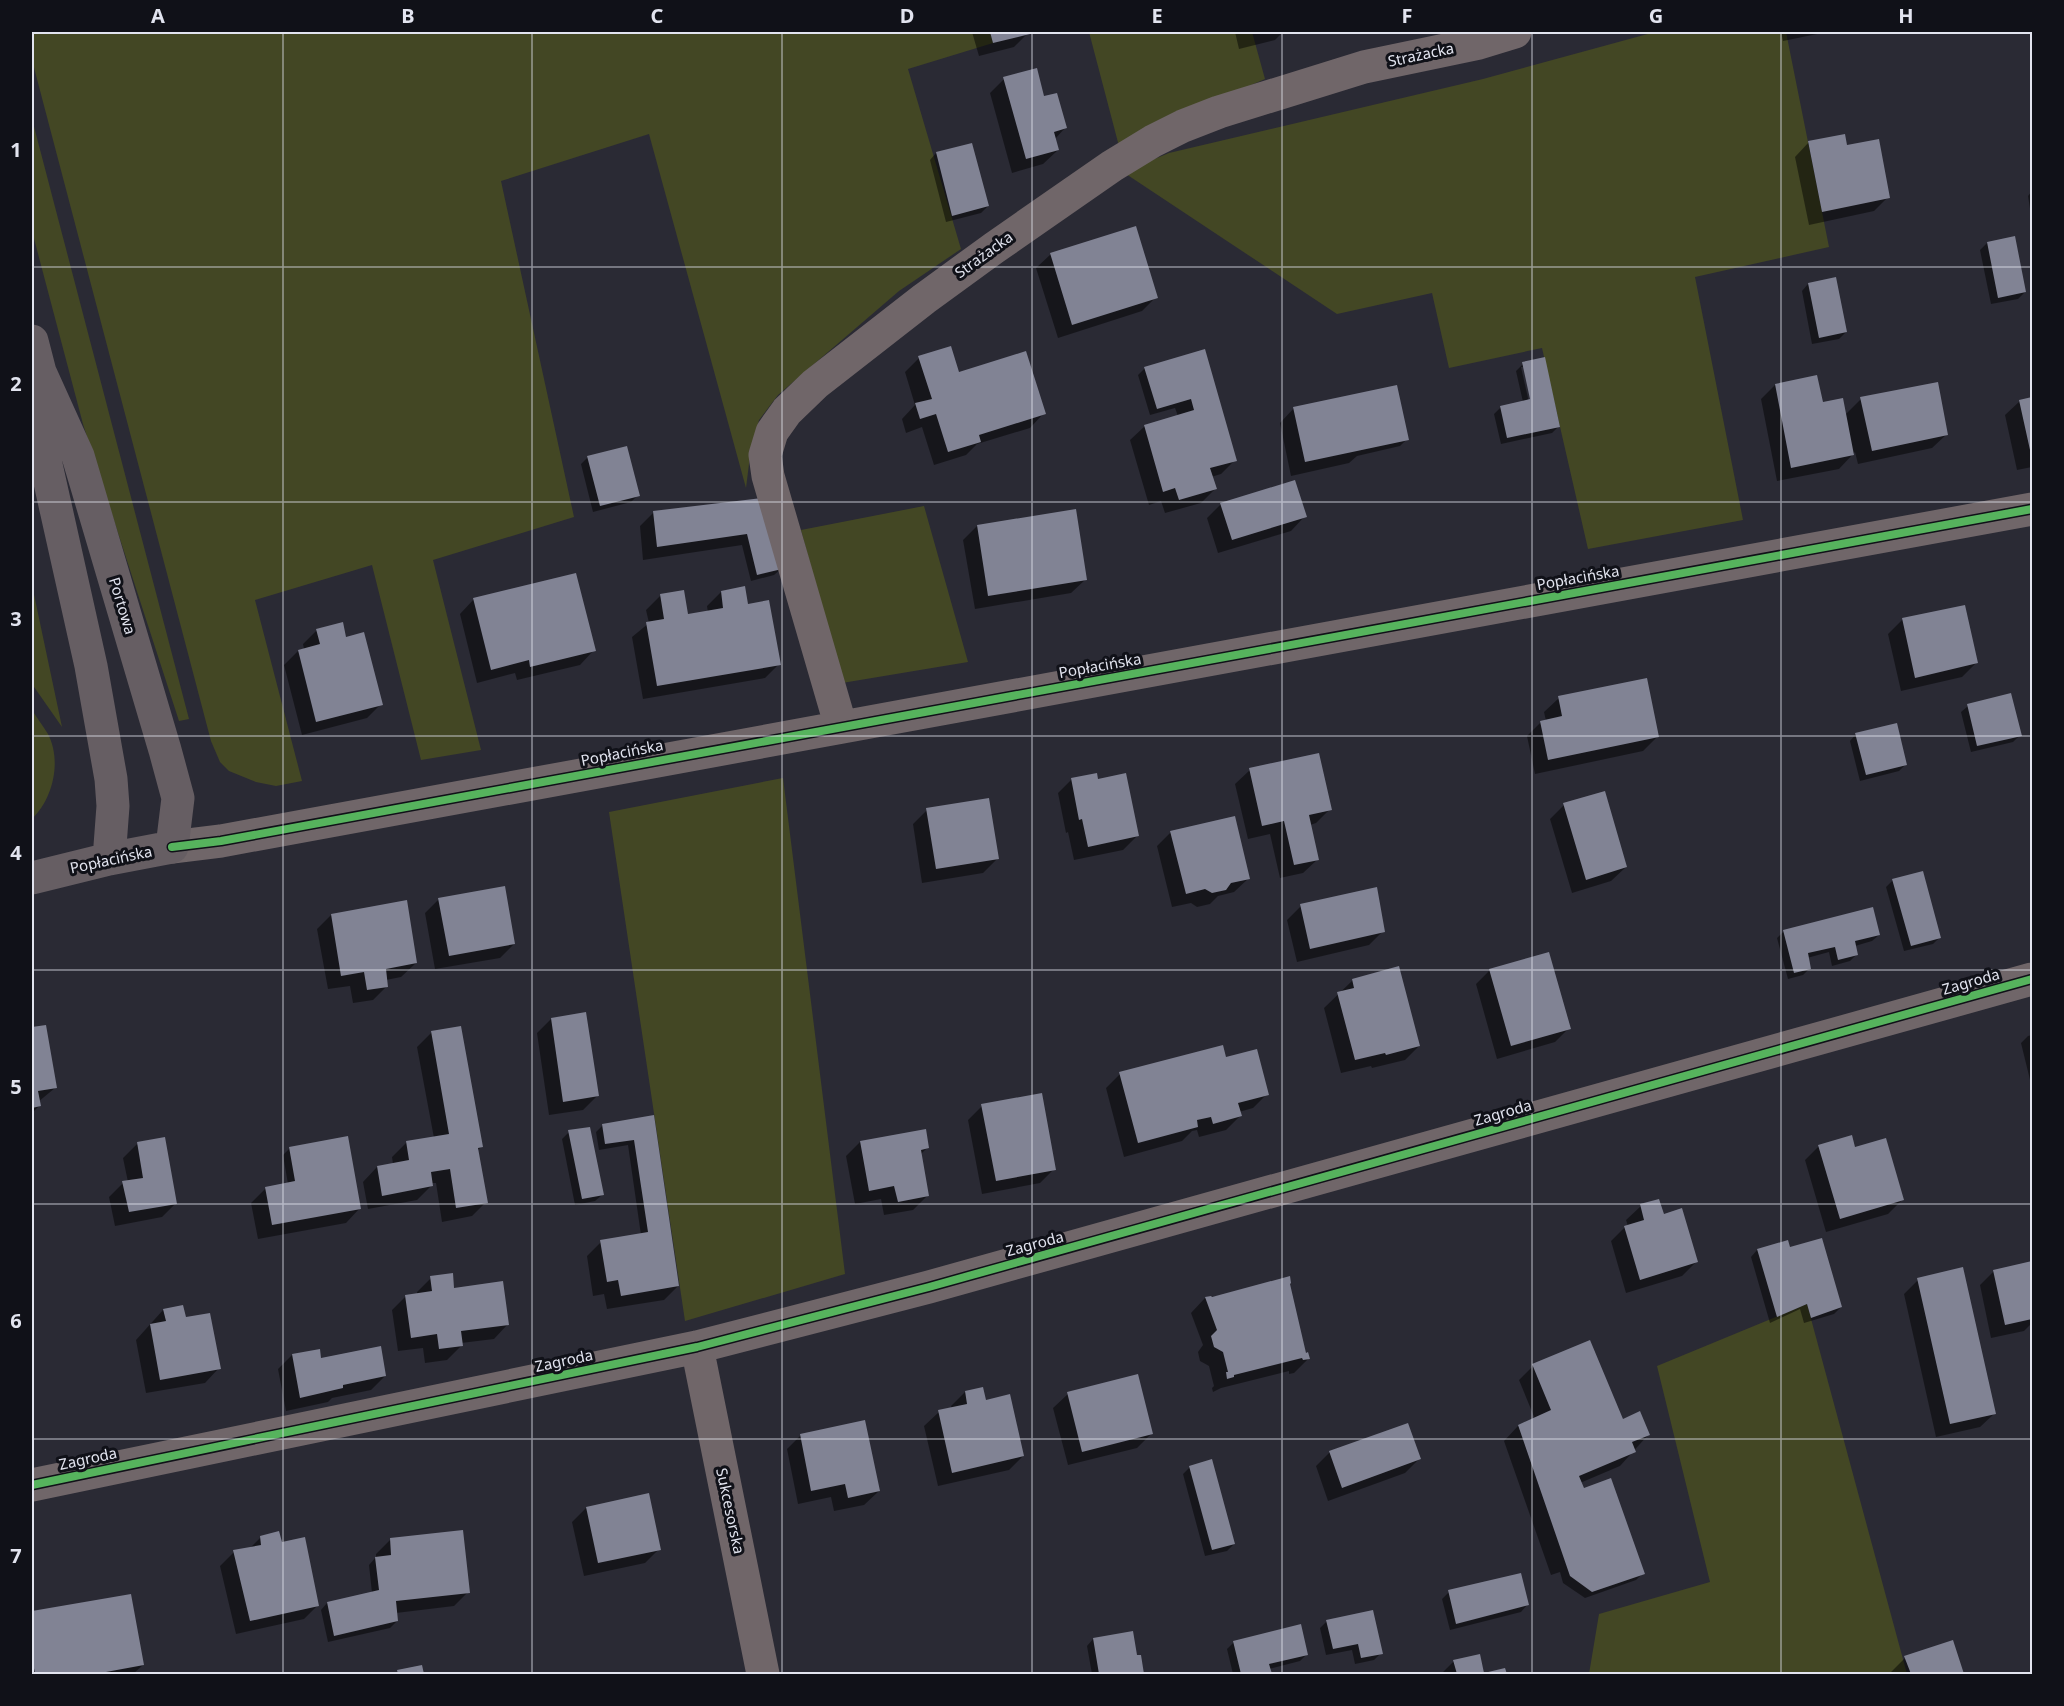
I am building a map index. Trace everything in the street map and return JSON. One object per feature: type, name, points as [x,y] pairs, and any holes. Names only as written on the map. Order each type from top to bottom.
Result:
[{"type":"main road","name":"Portowa","points":[[32,341],[40,372],[78,456],[165,750],[178,798],[172,847]]},
{"type":"main road","name":"Portowa","points":[[40,372],[45,460],[91,666],[111,779],[113,806],[109,860]]},
{"type":"main road","name":"Popłacińska","points":[[32,878],[172,847]]},
{"type":"street","name":"Strażacka","points":[[841,727],[768,476],[765,455],[772,432],[787,411],[815,384],[985,254],[1112,166],[1163,136],[1220,112],[1364,67],[1479,43],[1515,32]]},
{"type":"street","name":"Popłacińska","points":[[172,847],[232,839],[2032,508]]},
{"type":"street","name":"Zagroda","points":[[32,1485],[697,1347],[986,1272],[2032,979]]},
{"type":"street","name":"Sukcesorska","points":[[697,1347],[763,1674]]},
{"type":"green space","points":[[32,32],[990,32],[993,43],[908,69],[961,249],[899,291],[778,395],[759,420],[751,448],[746,488],[649,134],[501,181],[574,517],[433,560],[481,750],[421,760],[372,565],[255,600],[302,781],[276,786],[256,782],[229,771],[220,762],[211,741],[32,60]]},
{"type":"green space","points":[[1089,32],[1252,32],[1265,79],[1214,101],[1120,150]]},
{"type":"green space","points":[[1655,32],[1786,32],[1829,247],[1695,277],[1743,520],[1588,549],[1542,348],[1449,368],[1432,293],[1337,314],[1123,172],[1169,153],[1483,79]]},
{"type":"green space","points":[[32,119],[189,719],[179,721],[96,465],[32,231]]},
{"type":"green space","points":[[924,506],[968,662],[842,683],[801,530]]},
{"type":"green space","points":[[32,585],[62,727],[32,684]]},
{"type":"green space","points":[[32,710],[48,734],[55,767],[50,790],[32,819]]},
{"type":"green space","points":[[783,778],[845,1274],[685,1321],[609,812]]},
{"type":"green space","points":[[1807,1304],[1907,1674],[1589,1674],[1599,1614],[1710,1582],[1657,1366]]},
{"type":"building","points":[[990,32],[1029,32],[1030,34],[993,43]]},
{"type":"building","points":[[1037,68],[1044,96],[1057,93],[1067,128],[1054,132],[1059,150],[1026,159],[1003,77]]},
{"type":"building","points":[[1845,134],[1847,145],[1879,139],[1890,198],[1822,212],[1808,141]]},
{"type":"building","points":[[972,143],[989,206],[952,216],[936,152]]},
{"type":"building","points":[[1136,226],[1158,298],[1072,325],[1050,253]]},
{"type":"building","points":[[2015,236],[2026,292],[1998,298],[1987,242]]},
{"type":"building","points":[[1836,277],[1847,332],[1819,338],[1808,283]]},
{"type":"building","points":[[951,346],[959,372],[1026,351],[1046,414],[979,435],[981,442],[948,452],[936,414],[920,419],[915,403],[932,399],[918,356]]},
{"type":"building","points":[[1205,349],[1237,461],[1210,468],[1217,489],[1179,500],[1175,488],[1163,492],[1144,425],[1194,410],[1191,399],[1157,409],[1144,367]]},
{"type":"building","points":[[1545,357],[1560,427],[1507,438],[1500,406],[1530,399],[1522,362]]},
{"type":"building","points":[[1817,375],[1823,402],[1843,398],[1854,455],[1791,468],[1775,384]]},
{"type":"building","points":[[1938,382],[1948,435],[1872,451],[1860,397]]},
{"type":"building","points":[[1397,385],[1409,440],[1305,462],[1293,407]]},
{"type":"building","points":[[2032,397],[2032,459],[2019,400]]},
{"type":"building","points":[[627,446],[640,496],[600,506],[587,456]]},
{"type":"building","points":[[1295,480],[1307,517],[1232,540],[1220,503]]},
{"type":"building","points":[[762,498],[782,569],[757,575],[747,534],[657,547],[653,511]]},
{"type":"building","points":[[1076,509],[1087,580],[988,596],[977,525]]},
{"type":"building","points":[[576,573],[596,651],[530,667],[529,660],[491,670],[473,598]]},
{"type":"building","points":[[745,586],[748,604],[769,600],[781,665],[657,686],[646,622],[664,619],[660,594],[684,590],[688,614],[723,608],[721,591]]},
{"type":"building","points":[[1965,605],[1978,663],[1915,678],[1902,618]]},
{"type":"building","points":[[343,622],[346,637],[364,632],[383,705],[316,722],[298,650],[320,644],[316,629]]},
{"type":"building","points":[[1647,678],[1659,737],[1548,760],[1540,721],[1562,716],[1558,696]]},
{"type":"building","points":[[2011,693],[2022,736],[1977,746],[1967,704]]},
{"type":"building","points":[[1897,723],[1907,765],[1866,775],[1855,733]]},
{"type":"building","points":[[1319,753],[1332,810],[1309,815],[1319,860],[1294,865],[1284,821],[1262,826],[1249,768]]},
{"type":"building","points":[[1097,773],[1098,779],[1126,773],[1139,836],[1088,847],[1082,819],[1079,820],[1071,778]]},
{"type":"building","points":[[1605,791],[1627,867],[1586,880],[1563,803]]},
{"type":"building","points":[[989,798],[999,859],[936,869],[926,808]]},
{"type":"building","points":[[1235,816],[1250,879],[1231,883],[1226,890],[1212,893],[1205,889],[1186,894],[1170,831]]},
{"type":"building","points":[[1923,871],[1941,938],[1911,946],[1892,879]]},
{"type":"building","points":[[505,886],[515,944],[449,956],[438,898]]},
{"type":"building","points":[[1377,887],[1385,932],[1310,949],[1300,904]]},
{"type":"building","points":[[407,900],[417,963],[386,969],[388,987],[367,990],[364,972],[341,976],[331,914]]},
{"type":"building","points":[[1873,907],[1880,935],[1855,941],[1858,955],[1838,960],[1835,947],[1808,953],[1811,969],[1794,973],[1783,930]]},
{"type":"building","points":[[1549,952],[1571,1029],[1511,1046],[1489,969]]},
{"type":"building","points":[[1399,966],[1420,1046],[1355,1060],[1337,992],[1354,988],[1352,979]]},
{"type":"building","points":[[586,1012],[599,1096],[563,1102],[551,1018]]},
{"type":"building","points":[[46,1025],[57,1088],[38,1091],[41,1106],[32,1108],[32,1027]]},
{"type":"building","points":[[461,1026],[483,1147],[478,1148],[488,1203],[456,1208],[450,1169],[431,1172],[433,1186],[382,1196],[377,1166],[409,1160],[406,1141],[449,1134],[431,1031]]},
{"type":"building","points":[[1223,1045],[1226,1057],[1257,1049],[1269,1095],[1238,1103],[1242,1116],[1213,1124],[1211,1117],[1197,1120],[1198,1127],[1138,1143],[1119,1072]]},
{"type":"building","points":[[1042,1093],[1056,1170],[996,1181],[981,1104]]},
{"type":"building","points":[[654,1115],[679,1286],[621,1296],[618,1280],[607,1282],[600,1240],[648,1232],[634,1140],[605,1144],[602,1124]]},
{"type":"building","points":[[590,1127],[604,1195],[582,1199],[568,1130]]},
{"type":"building","points":[[926,1129],[929,1148],[921,1150],[929,1196],[898,1202],[894,1186],[869,1191],[860,1141]]},
{"type":"building","points":[[1852,1135],[1855,1147],[1886,1138],[1904,1200],[1840,1219],[1818,1145]]},
{"type":"building","points":[[348,1136],[361,1209],[272,1225],[265,1187],[295,1181],[289,1147]]},
{"type":"building","points":[[165,1137],[177,1204],[129,1212],[122,1181],[143,1178],[137,1142]]},
{"type":"building","points":[[1659,1199],[1664,1214],[1682,1208],[1698,1262],[1640,1280],[1624,1226],[1644,1220],[1640,1204]]},
{"type":"building","points":[[1822,1238],[1842,1307],[1811,1318],[1807,1304],[1777,1317],[1757,1249],[1788,1240],[1790,1247]]},
{"type":"building","points":[[2032,1261],[2032,1319],[2005,1325],[1993,1270]]},
{"type":"building","points":[[1963,1267],[1996,1414],[1950,1424],[1917,1278]]},
{"type":"building","points":[[453,1273],[454,1288],[503,1281],[509,1325],[461,1331],[463,1346],[439,1349],[437,1334],[411,1338],[405,1295],[432,1291],[430,1276]]},
{"type":"building","points":[[1290,1276],[1306,1353],[1308,1352],[1310,1359],[1303,1360],[1302,1358],[1234,1375],[1227,1379],[1226,1372],[1228,1372],[1223,1352],[1214,1347],[1211,1336],[1217,1330],[1205,1297]]},
{"type":"building","points":[[183,1305],[186,1317],[210,1313],[221,1369],[160,1380],[150,1324],[166,1321],[163,1309]]},
{"type":"building","points":[[1590,1340],[1623,1419],[1640,1411],[1650,1435],[1632,1442],[1636,1452],[1579,1476],[1584,1488],[1611,1478],[1645,1574],[1592,1592],[1570,1576],[1518,1425],[1551,1410],[1532,1364]]},
{"type":"building","points":[[381,1346],[386,1376],[343,1385],[343,1388],[300,1398],[292,1354],[320,1349],[321,1358]]},
{"type":"building","points":[[1138,1374],[1153,1434],[1082,1452],[1067,1392]]},
{"type":"building","points":[[983,1387],[986,1400],[1010,1394],[1024,1456],[952,1473],[938,1410],[967,1404],[965,1391]]},
{"type":"building","points":[[865,1420],[880,1491],[848,1498],[845,1484],[811,1491],[800,1434]]},
{"type":"building","points":[[1408,1423],[1421,1459],[1342,1488],[1329,1451]]},
{"type":"building","points":[[1212,1459],[1235,1544],[1212,1550],[1189,1466]]},
{"type":"building","points":[[649,1493],[661,1550],[598,1563],[586,1507]]},
{"type":"building","points":[[463,1530],[470,1593],[396,1601],[398,1621],[334,1636],[327,1602],[379,1590],[375,1557],[391,1555],[390,1538]]},
{"type":"building","points":[[279,1531],[282,1542],[305,1537],[319,1606],[250,1621],[233,1550],[261,1545],[260,1536]]},
{"type":"building","points":[[1521,1573],[1529,1605],[1456,1624],[1448,1590]]},
{"type":"building","points":[[131,1594],[144,1665],[106,1672],[107,1674],[69,1674],[69,1672],[35,1674],[32,1657],[32,1611]]},
{"type":"building","points":[[1373,1610],[1383,1654],[1361,1658],[1358,1644],[1333,1649],[1326,1620]]},
{"type":"building","points":[[1301,1624],[1308,1655],[1269,1664],[1272,1674],[1241,1674],[1233,1641]]},
{"type":"building","points":[[1133,1631],[1137,1655],[1141,1655],[1144,1674],[1099,1674],[1093,1638]]},
{"type":"building","points":[[1953,1640],[1964,1674],[1911,1674],[1904,1656]]},
{"type":"building","points":[[1480,1654],[1484,1673],[1505,1668],[1507,1674],[1457,1674],[1453,1660]]},
{"type":"building","points":[[422,1665],[424,1674],[398,1674],[397,1670]]},
{"type":"cycle path","points":[[172,847],[221,841],[2032,509]]},
{"type":"cycle path","points":[[32,1485],[697,1347],[929,1287],[2032,979]]}]
